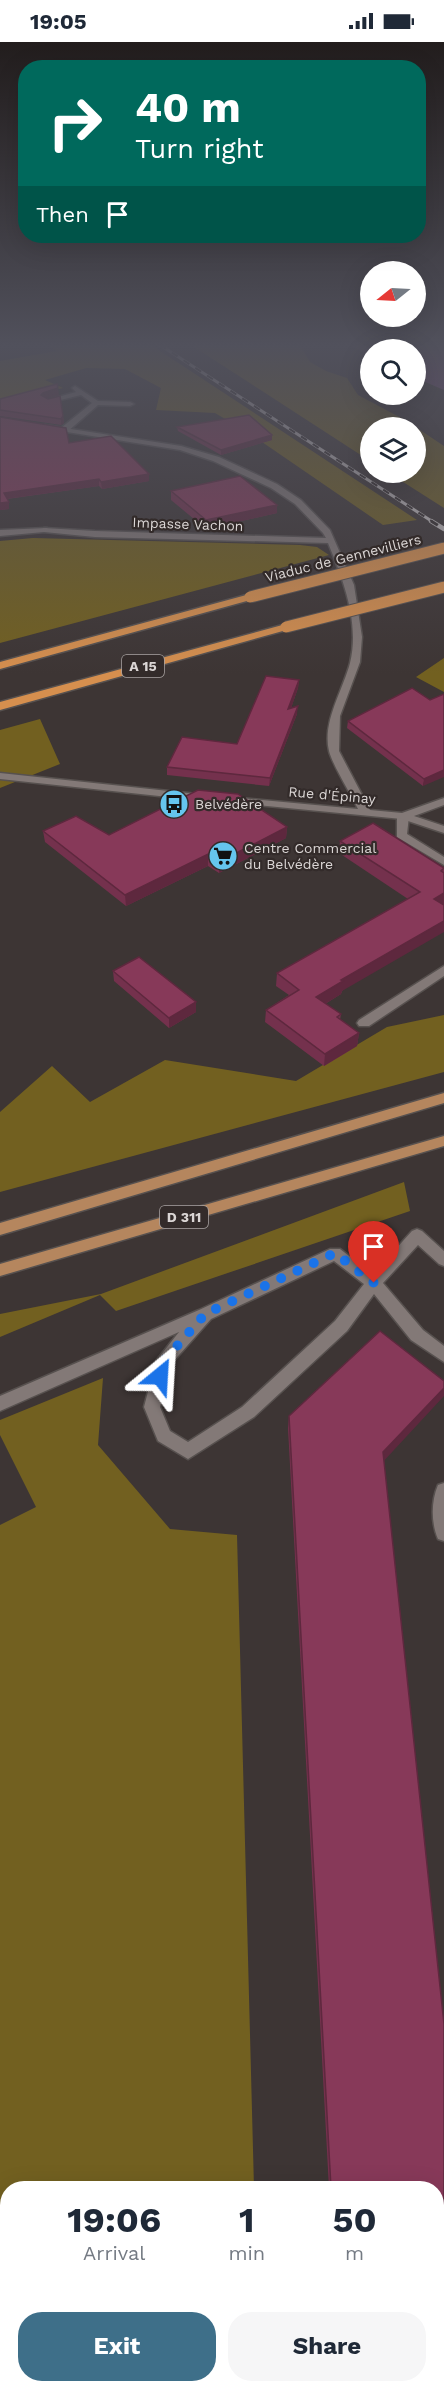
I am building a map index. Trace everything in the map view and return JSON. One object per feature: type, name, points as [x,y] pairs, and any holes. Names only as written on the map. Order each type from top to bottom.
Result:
[{"type":"highway","name":"Viaduc de Gennevilliers","points":[[0,666],[250,597],[444,548]]},
{"type":"highway","name":"A 15","points":[[0,706],[286,627],[444,587]]},
{"type":"main road","name":"D 311","points":[[0,1229],[444,1098]]},
{"type":"main road","name":"D 311","points":[[0,1270],[444,1141]]},
{"type":"street","points":[[202,455],[274,486],[298,502],[321,525],[331,542],[350,585],[357,637],[355,662],[335,716],[334,751],[366,813]]},
{"type":"street","name":"Impasse Vachon","points":[[0,533],[44,530],[95,534],[331,542]]},
{"type":"street","name":"Rue d'Épinay","points":[[0,776],[403,816],[444,830]]},
{"type":"street","points":[[444,801],[403,816],[401,835],[444,862]]},
{"type":"street","points":[[363,1023],[444,970]]},
{"type":"street","points":[[205,1314],[164,1361],[152,1407],[164,1436],[188,1451],[248,1412],[340,1326],[374,1283],[417,1235],[444,1260]]},
{"type":"street","points":[[0,1404],[205,1314],[335,1253],[374,1283],[417,1335],[444,1356]]},
{"type":"street","points":[[444,1491],[441,1508],[444,1533]]},
{"type":"shaded area","points":[[281,455],[318,455],[417,520],[383,525]]},
{"type":"shaded area","points":[[426,455],[444,455],[444,508],[405,483],[426,483]]},
{"type":"shaded area","points":[[33,538],[300,545],[317,547],[329,555],[0,643],[0,541]]},
{"type":"shaded area","points":[[444,658],[444,692],[416,677]]},
{"type":"shaded area","points":[[40,719],[60,764],[0,788],[0,730]]},
{"type":"shaded area","points":[[444,1015],[444,1072],[0,1192],[0,1112],[52,1066],[90,1102],[165,1060],[296,1081],[387,1027]]},
{"type":"shaded area","points":[[404,1182],[410,1211],[116,1311],[100,1295],[0,1337],[0,1314],[101,1294]]},
{"type":"shaded area","points":[[103,1378],[98,1445],[170,1529],[237,1535],[254,2181],[0,2181],[0,1525],[36,1507],[0,1435],[0,1420]]},
{"type":"building","points":[[0,455],[130,455],[149,474],[4,493],[9,502],[0,503]]},
{"type":"building","points":[[240,476],[277,505],[206,520],[171,491]]},
{"type":"building","points":[[266,676],[299,680],[288,709],[298,706],[270,778],[167,767],[182,737],[237,744]]},
{"type":"building","points":[[412,688],[430,700],[444,694],[444,770],[424,779],[348,721]]},
{"type":"building","points":[[198,790],[238,794],[287,827],[219,862],[208,854],[125,895],[43,831],[76,816],[109,835]]},
{"type":"building","points":[[373,823],[444,868],[441,871],[444,873],[444,893],[434,899],[444,905],[444,921],[341,980],[343,981],[316,997],[341,1014],[337,1017],[359,1033],[325,1054],[266,1010],[299,990],[277,973],[420,892],[340,841]]},
{"type":"building","points":[[139,957],[196,1002],[169,1018],[113,971]]},
{"type":"building","points":[[380,1331],[444,1381],[444,1388],[383,1452],[444,2024],[444,2181],[331,2181],[289,1416]]},
{"type":"railway","points":[[329,455],[433,522]]},
{"type":"railway","points":[[431,521],[444,529]]},
{"type":"place","name":"Belvédère","points":[[174,804]]},
{"type":"place","name":"Centre Commercial du Belvédère","points":[[223,856]]},
{"type":"route","points":[[160,1376],[164,1361],[205,1314],[335,1253],[374,1283]]}]
